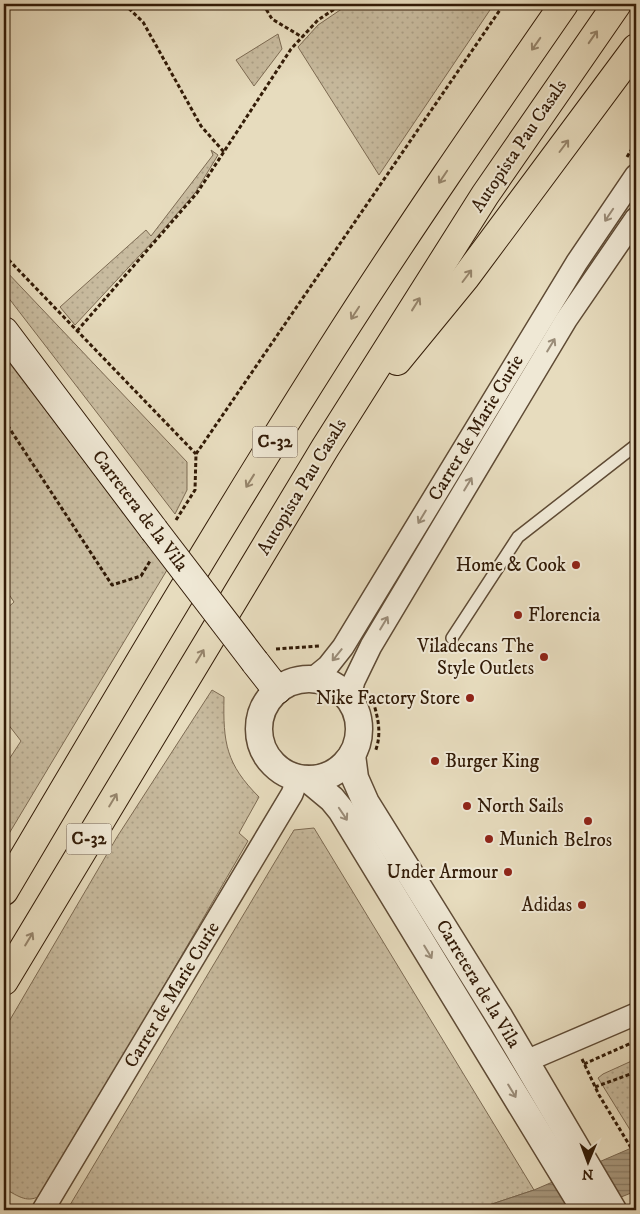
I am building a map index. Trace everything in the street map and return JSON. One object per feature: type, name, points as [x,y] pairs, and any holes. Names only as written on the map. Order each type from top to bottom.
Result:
[{"type":"highway","name":"C-32","points":[[4,891],[158,631],[331,350],[445,174],[564,4]]},
{"type":"highway","name":"Autopista Pau Casals","points":[[4,981],[325,448],[485,195],[616,4]]},
{"type":"highway","points":[[325,448],[466,278],[636,48]]},
{"type":"main road","name":"Carretera de la Vila","points":[[4,331],[165,526],[263,656],[277,690]]},
{"type":"street","name":"Carrer de Marie Curie","points":[[312,679],[328,666],[343,647],[577,262],[636,175]]},
{"type":"street","name":"Carrer de Marie Curie","points":[[360,696],[354,681],[376,637],[566,320],[636,218]]},
{"type":"street","points":[[312,679],[327,682],[339,689],[360,696],[357,715],[363,755],[338,770],[319,778],[303,779],[276,767],[267,758],[260,741],[258,722],[262,710],[277,690],[287,683],[312,679]]},
{"type":"street","name":"Carretera de la Vila","points":[[363,755],[355,778],[366,803],[487,997],[524,1062],[585,1210]]},
{"type":"street","name":"Carrer de Marie Curie","points":[[43,1210],[292,794],[303,779]]},
{"type":"street","name":"Carretera de la Vila","points":[[303,779],[332,799],[558,1143],[613,1210]]},
{"type":"street","points":[[524,1062],[636,1014]]},
{"type":"lane","points":[[452,638],[518,537],[636,444]]},
{"type":"path","points":[[124,4],[143,22],[201,126],[224,152]]},
{"type":"path","points":[[262,4],[272,19],[302,37]]},
{"type":"path","points":[[77,331],[197,193],[291,49],[318,20],[342,4]]},
{"type":"path","points":[[165,526],[195,490],[196,454],[504,4]]},
{"type":"path","points":[[4,255],[196,454]]},
{"type":"path","points":[[4,420],[112,585],[141,576],[150,560]]},
{"type":"path","points":[[263,656],[299,646],[320,646],[324,641]]},
{"type":"path","points":[[360,696],[379,720],[378,744],[363,755]]},
{"type":"path","points":[[584,1064],[636,1040]]},
{"type":"path","points":[[595,1087],[636,1072]]},
{"type":"path","points":[[599,1095],[636,1156]]},
{"type":"shaded area","points":[[349,4],[494,4],[379,175],[298,47],[318,25]]},
{"type":"shaded area","points":[[278,34],[282,49],[254,86],[236,60]]},
{"type":"shaded area","points":[[211,150],[218,155],[195,193],[75,325],[60,307],[146,230],[151,236],[213,155]]},
{"type":"shaded area","points":[[4,269],[187,462],[187,490],[175,514],[4,292]]},
{"type":"shaded area","points":[[4,356],[167,570],[4,842],[4,767],[21,741],[4,719],[4,611],[14,602],[4,587],[4,407],[7,405],[4,399]]},
{"type":"shaded area","points":[[212,690],[224,697],[224,727],[233,763],[239,774],[259,797],[239,833],[248,841],[44,1193],[30,1199],[7,1190],[4,1195],[4,1030],[117,837]]},
{"type":"shaded area","points":[[314,828],[534,1190],[474,1210],[67,1210],[294,830]]},
{"type":"shaded area","points":[[636,1059],[636,1131],[632,1133],[598,1078]]},
{"type":"shaded area","points":[[636,1146],[636,1191],[589,1210],[474,1210],[534,1190]]},
{"type":"place","name":"Home & Cook","points":[[576,565]]},
{"type":"place","name":"Florencia","points":[[518,615]]},
{"type":"place","name":"Viladecans The Style Outlets","points":[[544,657]]},
{"type":"place","name":"Nike Factory Store","points":[[470,698]]},
{"type":"place","name":"Burger King","points":[[435,761]]},
{"type":"place","name":"North Sails","points":[[467,806]]},
{"type":"place","name":"Belros","points":[[588,821]]},
{"type":"place","name":"Munich","points":[[489,839]]},
{"type":"place","name":"Under Armour","points":[[508,872]]},
{"type":"place","name":"Adidas","points":[[582,905]]}]
